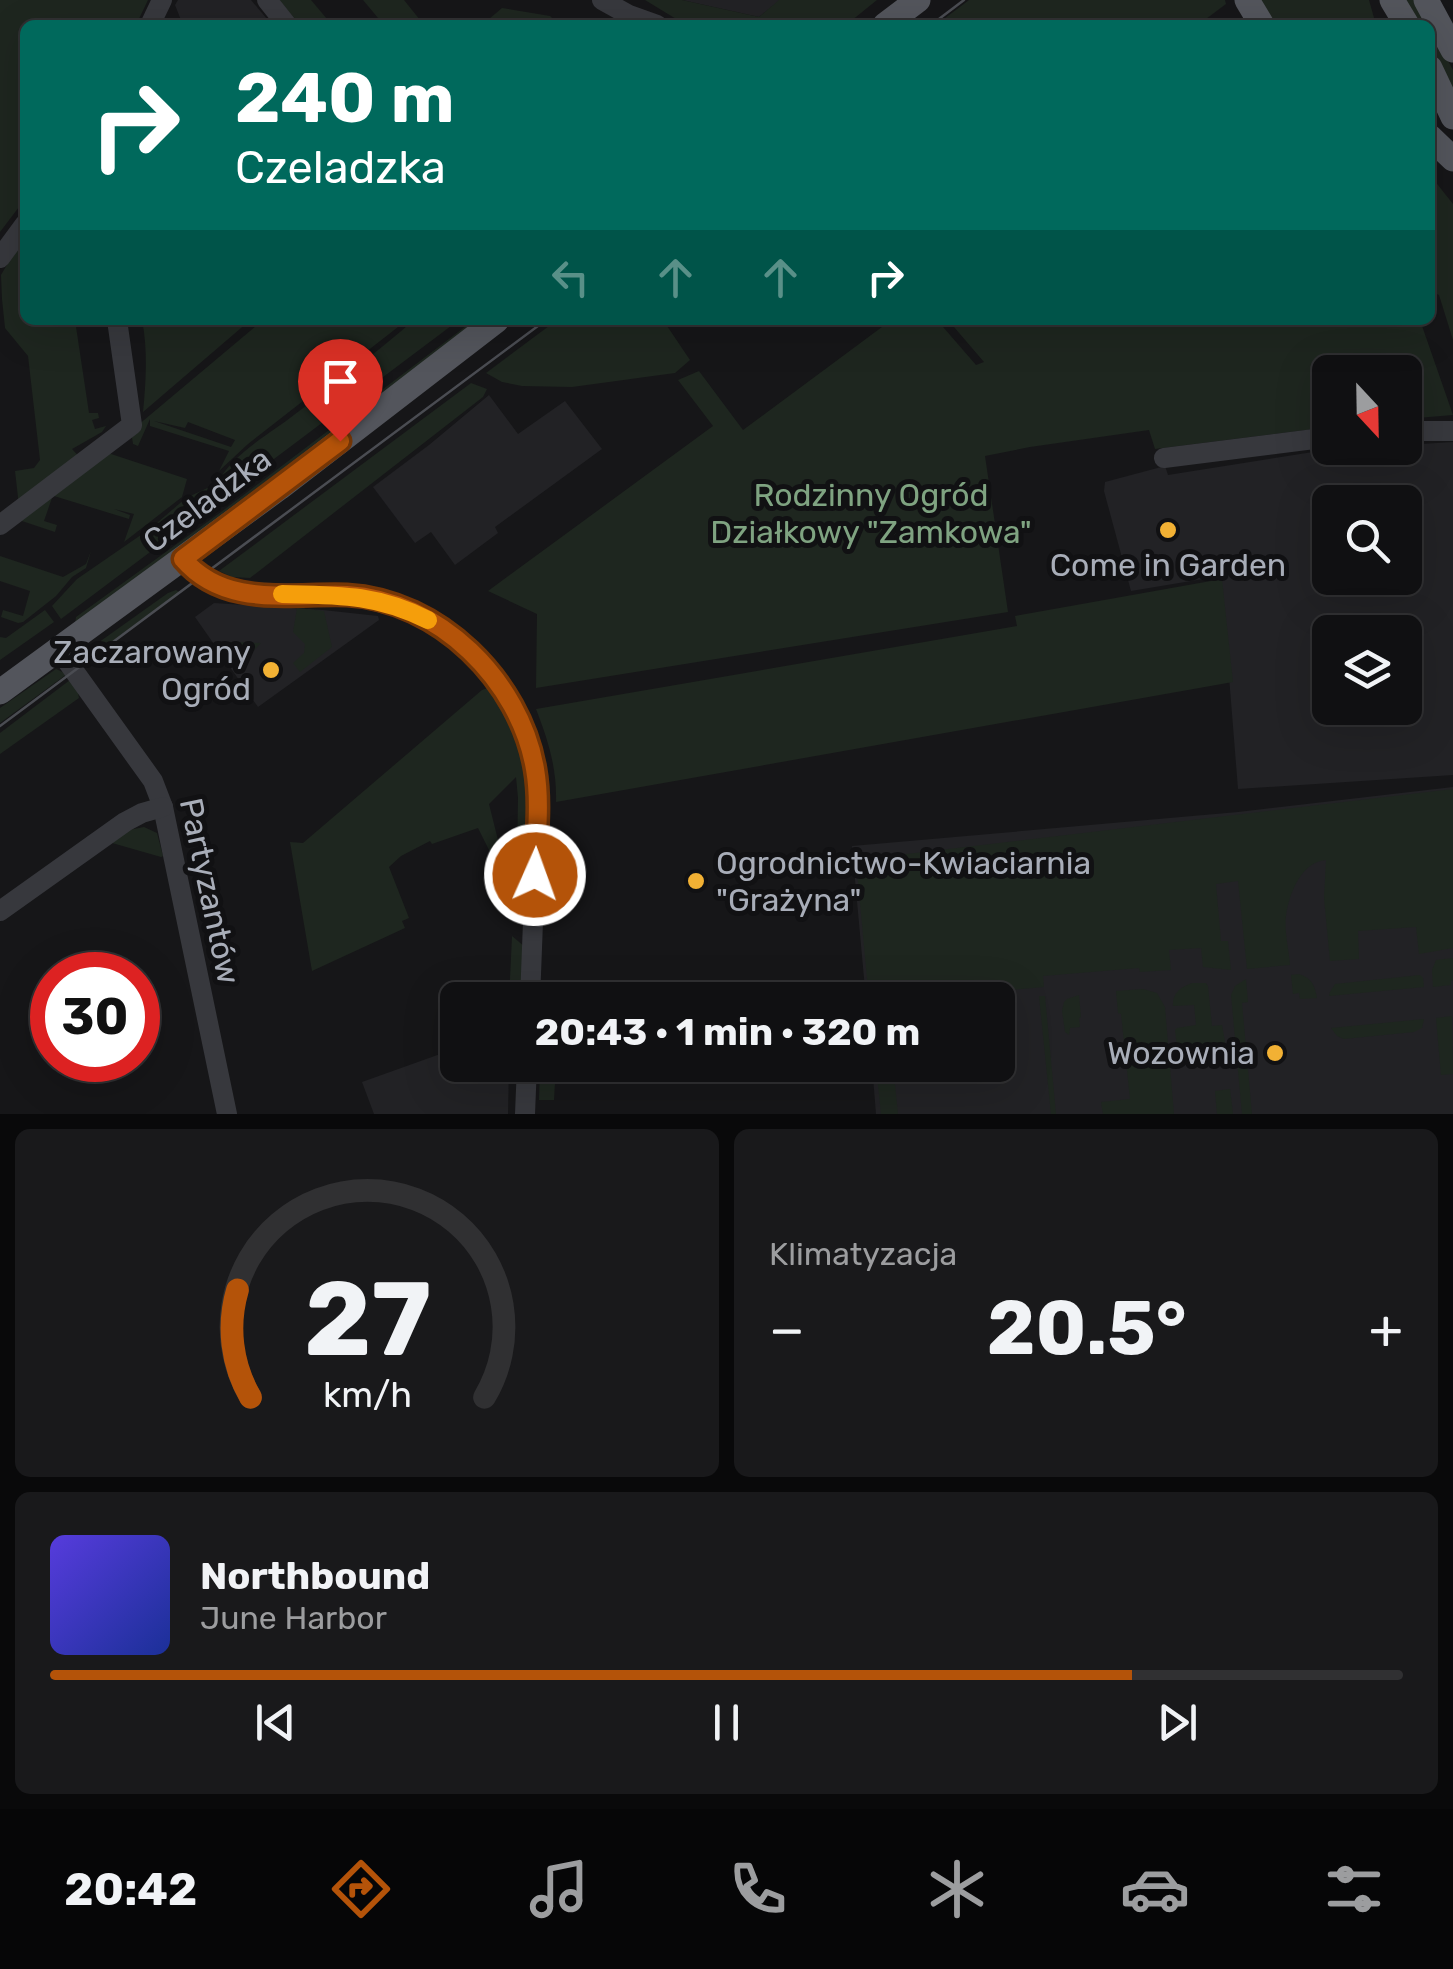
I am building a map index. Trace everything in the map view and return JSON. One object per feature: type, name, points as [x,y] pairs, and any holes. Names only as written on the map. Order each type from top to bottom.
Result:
[{"type":"main road","points":[[892,20],[918,0]]},
{"type":"main road","points":[[1426,0],[1453,50]]},
{"type":"main road","points":[[1435,79],[1453,117]]},
{"type":"main road","name":"Czeladzka","points":[[0,692],[183,559],[490,325]]},
{"type":"street","points":[[266,0],[283,20]]},
{"type":"street","points":[[602,0],[632,20]]},
{"type":"street","points":[[0,258],[20,231]]},
{"type":"street","points":[[0,525],[132,425],[118,325]]},
{"type":"street","points":[[1422,431],[1453,431]]},
{"type":"street","points":[[1164,458],[1312,438]]},
{"type":"street","points":[[183,559],[202,577],[233,592],[351,596],[398,607],[438,626],[493,675],[514,706],[531,750],[538,791],[531,982]]},
{"type":"street","name":"Partyzantów","points":[[59,650],[153,781],[163,807],[227,1114]]},
{"type":"street","points":[[0,911],[125,822],[163,807]]},
{"type":"street","points":[[525,1114],[526,1082]]},
{"type":"shaded area","points":[[178,0],[251,0],[268,20],[181,20],[175,5]]},
{"type":"shaded area","points":[[682,0],[779,0],[779,1],[759,17]]},
{"type":"shaded area","points":[[489,395],[518,434],[565,401],[602,449],[495,527],[498,533],[455,565],[431,532],[415,543],[373,487]]},
{"type":"shaded area","points":[[1453,442],[1453,775],[1238,789],[1221,576],[1131,591],[1104,491],[1105,482],[1165,466],[1168,475],[1312,452],[1312,465],[1422,465],[1422,444]]},
{"type":"shaded area","name":"Zaczarowany Ogród","points":[[214,603],[323,610],[378,616],[379,620],[258,707],[195,617]]},
{"type":"shaded area","points":[[1453,787],[1453,1114],[876,1114],[873,1082],[1015,1082],[1015,982],[864,982],[852,846],[1238,812]]},
{"type":"shaded area","points":[[440,1054],[440,1082],[509,1082],[508,1114],[374,1114],[362,1082]]},
{"type":"green space","points":[[0,0],[148,0],[138,20],[20,20],[20,206],[0,232]]},
{"type":"green space","points":[[279,0],[311,0],[328,20],[296,20]]},
{"type":"green space","points":[[363,0],[404,0],[420,20],[380,20]]},
{"type":"green space","points":[[645,0],[682,0],[759,17],[779,0],[877,0],[852,20],[678,20]]},
{"type":"green space","points":[[969,0],[1225,0],[1226,4],[1205,20],[943,20]]},
{"type":"green space","points":[[1257,0],[1369,0],[1375,20],[1269,20]]},
{"type":"green space","points":[[1404,0],[1415,0],[1426,20],[1417,20]]},
{"type":"green space","points":[[502,8],[552,18],[550,20],[488,20]]},
{"type":"green space","points":[[1435,37],[1453,70],[1453,94],[1435,56]]},
{"type":"green space","points":[[1435,181],[1453,204],[1453,340],[1439,295],[1435,293]]},
{"type":"green space","points":[[20,243],[20,325],[76,325],[89,413],[98,413],[99,418],[92,420],[95,429],[106,426],[72,449],[82,460],[19,506],[15,471],[34,468],[40,460],[28,356],[5,328],[1,275]]},
{"type":"green space","points":[[143,325],[244,325],[143,412]]},
{"type":"green space","points":[[256,325],[401,325],[219,471],[229,451],[150,426],[150,419],[138,446],[133,444],[131,431]],"holes":[[[154,421],[185,428],[188,422],[235,440],[231,447]]]},
{"type":"green space","points":[[408,325],[452,325],[61,619],[52,606],[77,579],[151,528],[186,498],[218,483],[248,449]]},
{"type":"green space","points":[[467,325],[474,325],[75,624],[76,617]]},
{"type":"green space","points":[[550,325],[666,325],[690,360],[675,373],[572,387],[522,386],[502,382],[486,373]]},
{"type":"green space","name":"Rodzinny Ogród Działkowy \"Zamkowa\"","points":[[885,325],[941,325],[976,365],[984,362],[952,325],[1422,325],[1453,415],[1422,418],[1422,355],[1312,355],[1312,429],[1155,449],[1149,430],[985,456],[1008,612],[536,688],[537,614],[488,591],[713,426],[678,380],[699,371],[743,430]]},
{"type":"green space","points":[[471,383],[487,389],[483,397],[250,578],[219,571]]},
{"type":"green space","points":[[105,452],[187,479],[182,497],[124,542],[134,514],[114,509],[130,515],[129,519],[54,496],[54,492],[44,521],[57,525],[55,532],[16,519]]},
{"type":"green space","points":[[91,551],[86,568],[23,622],[1,617],[3,610],[23,616],[30,591],[0,581],[0,556],[63,577],[86,564]]},
{"type":"green space","points":[[1222,579],[1233,682],[556,802],[551,754],[536,709],[1017,626],[1015,616]]},
{"type":"green space","points":[[176,590],[179,592],[83,663],[88,650]]},
{"type":"green space","points":[[297,608],[324,611],[332,647],[300,672],[293,663],[304,653],[305,644],[293,632]]},
{"type":"green space","points":[[45,610],[54,622],[0,660],[0,637],[6,638]]},
{"type":"green space","points":[[261,643],[238,667],[223,655],[223,644]]},
{"type":"green space","points":[[56,669],[67,674],[0,723],[0,708]]},
{"type":"green space","points":[[70,680],[79,698],[0,754],[0,733]]},
{"type":"green space","points":[[491,687],[520,751],[527,790],[528,859],[517,863],[516,777],[489,804],[502,856],[493,858],[478,828],[432,844],[430,841],[401,856],[389,867],[409,918],[402,921],[405,928],[312,971],[290,842],[303,843],[482,690]]},
{"type":"green space","points":[[1453,789],[1453,948],[1419,954],[1416,927],[1358,931],[1359,959],[1330,961],[1324,898],[1326,860],[1303,873],[1290,898],[1286,922],[1290,965],[1247,969],[1238,881],[1216,884],[1221,941],[1228,941],[1231,970],[1203,967],[1201,948],[1169,950],[1171,970],[1140,972],[1139,968],[1043,976],[1044,987],[1015,990],[1015,982],[867,982],[856,860]]},
{"type":"green space","points":[[144,827],[157,833],[163,856],[112,843],[129,830]]},
{"type":"green space","points":[[512,936],[525,947],[524,982],[510,982]]},
{"type":"green space","points":[[1453,958],[1451,985],[1433,987],[1436,960]]},
{"type":"green space","points":[[1299,974],[1312,983],[1317,998],[1300,999],[1299,993],[1293,994],[1291,975]]},
{"type":"green space","points":[[1420,975],[1424,987],[1329,996],[1335,984]]},
{"type":"green space","points":[[1246,979],[1248,1002],[1242,1003],[1252,1114],[1242,1114],[1231,995],[1235,986]]},
{"type":"green space","points":[[1192,983],[1208,986],[1212,1026],[1222,1025],[1229,1064],[1203,1066],[1201,1045],[1177,1047],[1175,1030],[1196,1025],[1194,1005],[1173,1006],[1174,997]]},
{"type":"green space","points":[[1143,989],[1157,993],[1165,1007],[1174,1114],[1103,1114],[1101,1102],[1130,1099],[1116,991]]},
{"type":"green space","points":[[1079,995],[1080,1027],[1070,1028],[1069,1035],[1065,1032],[1064,1002]]},
{"type":"green space","points":[[1039,996],[1045,996],[1056,1114],[1051,1114]]},
{"type":"green space","points":[[1452,1016],[1453,1074],[1441,1075],[1436,1018]]},
{"type":"green space","points":[[1424,1019],[1422,1028],[1414,1032],[1344,1039],[1331,1028]]},
{"type":"green space","points":[[540,1082],[555,1082],[554,1100],[539,1100]]},
{"type":"green space","points":[[878,1082],[895,1082],[898,1114],[881,1114]]},
{"type":"green space","points":[[1230,1089],[1233,1114],[1217,1114],[1215,1091]]},
{"type":"tram line","points":[[938,20],[964,0]]},
{"type":"tram line","points":[[0,726],[539,325]]},
{"type":"slow traffic","points":[[282,594],[368,598],[428,620]]},
{"type":"place","name":"Come in Garden","points":[[1168,530]]},
{"type":"place","name":"Zaczarowany Ogród","points":[[271,670]]},
{"type":"place","name":"Ogrodnictwo-Kwiaciarnia \"Grażyna\"","points":[[696,881]]},
{"type":"place","name":"Wozownia","points":[[1275,1053]]},
{"type":"route","points":[[340,441],[183,559],[202,577],[233,592],[368,598],[420,616],[458,641],[505,691],[531,750],[538,791],[535,875]]}]
